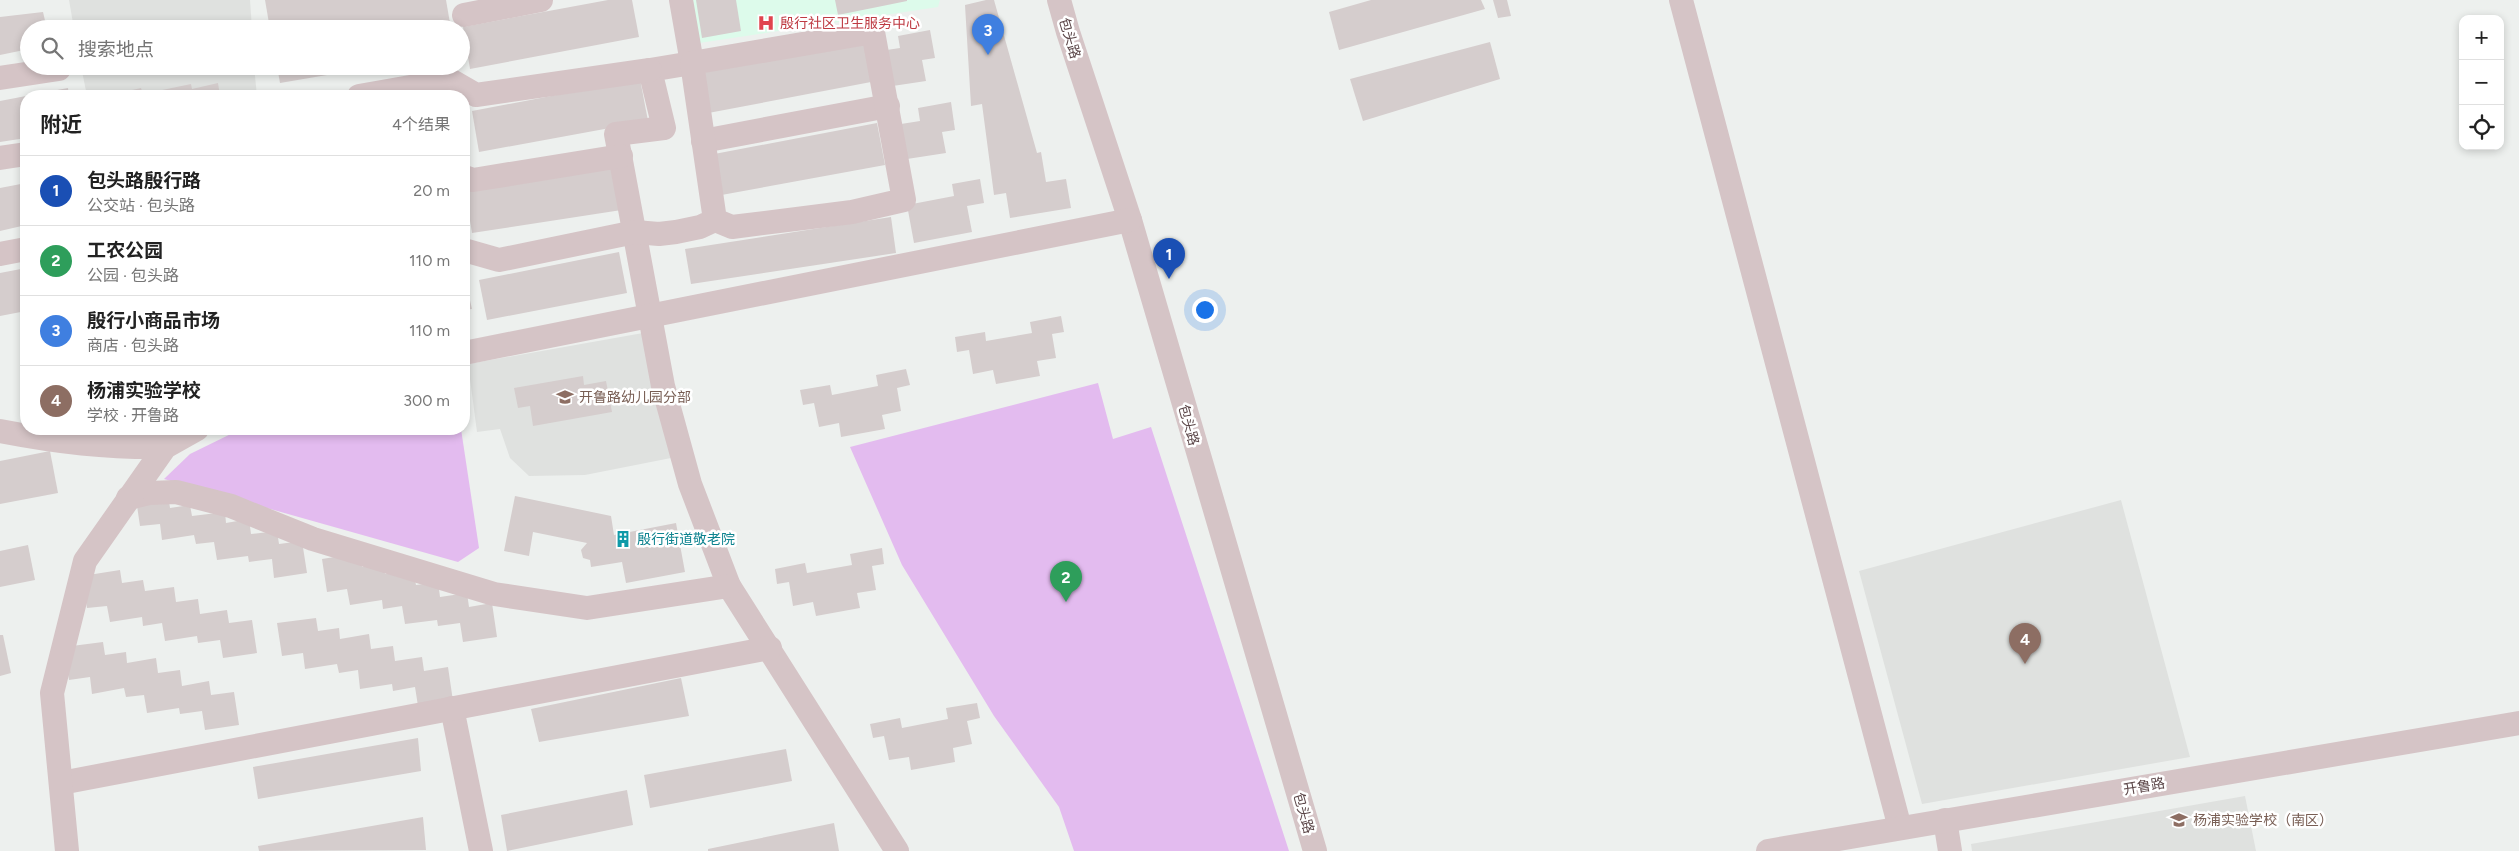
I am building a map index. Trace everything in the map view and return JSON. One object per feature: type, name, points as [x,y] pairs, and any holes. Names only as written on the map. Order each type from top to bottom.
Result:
[{"type":"street","points":[[464,15],[541,0]]},
{"type":"street","points":[[681,0],[715,220]]},
{"type":"street","name":"包头路","points":[[1059,0],[1130,220],[1315,851]]},
{"type":"street","points":[[1681,0],[1900,828]]},
{"type":"street","points":[[470,93],[476,95],[650,70],[873,32],[904,200],[852,212],[732,227],[715,220],[700,227],[676,232],[659,234],[635,232],[499,260],[470,252]]},
{"type":"street","points":[[650,70],[664,128],[616,134],[663,386],[690,484],[729,586],[897,851]]},
{"type":"street","points":[[0,78],[22,75]]},
{"type":"street","points":[[428,90],[451,88]]},
{"type":"street","points":[[703,141],[888,106]]},
{"type":"street","points":[[0,158],[20,155]]},
{"type":"street","points":[[470,179],[621,156]]},
{"type":"street","points":[[470,352],[1130,220]]},
{"type":"street","points":[[0,254],[20,250]]},
{"type":"street","points":[[0,432],[71,444],[124,448],[165,447]]},
{"type":"street","points":[[68,851],[52,692],[85,561],[165,447],[187,435]]},
{"type":"street","points":[[128,498],[149,493],[176,492],[231,506],[313,539],[494,594],[587,608],[729,586]]},
{"type":"street","points":[[61,783],[770,648]]},
{"type":"street","points":[[452,708],[481,851]]},
{"type":"street","name":"开鲁路","points":[[1768,851],[2519,723]]},
{"type":"street","points":[[1944,820],[1950,851]]},
{"type":"shaded area","points":[[69,0],[250,0],[251,20],[72,20]]},
{"type":"shaded area","name":"殷行社区卫生服务中心","points":[[693,0],[940,0],[938,7],[699,43]]},
{"type":"shaded area","points":[[83,75],[255,75],[256,90],[86,90]]},
{"type":"shaded area","name":"开鲁路幼儿园分部","points":[[643,333],[671,458],[585,475],[529,476],[510,458],[500,429],[477,432],[470,379],[470,364]]},
{"type":"shaded area","points":[[1098,383],[1113,439],[1151,427],[1289,851],[1074,851],[1059,807],[994,716],[902,565],[850,447]]},
{"type":"shaded area","points":[[229,435],[462,435],[479,548],[458,562],[164,479],[190,454]]},
{"type":"shaded area","points":[[2121,500],[2190,757],[1922,804],[1859,571]]},
{"type":"shaded area","name":"杨浦实验学校（南区）","points":[[2245,796],[2256,851],[1972,851],[1971,844]]},
{"type":"building","points":[[265,0],[446,0],[449,20],[268,20]]},
{"type":"building","points":[[608,0],[632,0],[639,37],[470,69],[470,26]]},
{"type":"building","points":[[696,0],[736,0],[741,31],[702,38]]},
{"type":"building","points":[[835,0],[907,0],[907,1],[838,15]]},
{"type":"building","points":[[994,0],[1037,153],[1041,152],[1046,182],[1066,179],[1071,208],[1010,218],[1006,193],[994,195],[982,104],[971,106],[965,5]]},
{"type":"building","points":[[1371,0],[1481,0],[1485,9],[1339,50],[1329,12]]},
{"type":"building","points":[[1493,0],[1507,0],[1511,16],[1498,18]]},
{"type":"building","points":[[43,12],[45,20],[20,20],[20,51],[0,55],[0,17]]},
{"type":"building","points":[[930,30],[935,58],[922,60],[926,81],[886,87],[880,51],[900,48],[898,36]]},
{"type":"building","points":[[864,41],[871,82],[703,114],[695,72]]},
{"type":"building","points":[[1490,42],[1500,79],[1363,121],[1350,79]]},
{"type":"building","points":[[279,75],[327,75],[280,83]]},
{"type":"building","points":[[640,79],[648,121],[479,152],[472,111]]},
{"type":"building","points":[[218,83],[219,90],[162,90],[191,84],[192,89]]},
{"type":"building","points":[[20,97],[20,139],[0,142],[0,101]]},
{"type":"building","points":[[951,102],[955,130],[942,132],[946,153],[907,159],[901,124],[920,121],[918,108]]},
{"type":"building","points":[[877,123],[885,165],[716,196],[709,155]]},
{"type":"building","points":[[622,167],[628,209],[472,233],[470,190]]},
{"type":"building","points":[[980,179],[984,203],[967,206],[972,232],[914,243],[907,205],[954,196],[952,184]]},
{"type":"building","points":[[20,184],[20,226],[0,231],[0,188]]},
{"type":"building","points":[[891,217],[896,253],[691,284],[685,249]]},
{"type":"building","points":[[619,252],[627,293],[487,320],[479,280]]},
{"type":"building","points":[[20,269],[20,312],[0,316],[0,273]]},
{"type":"building","points":[[1061,316],[1064,332],[1052,334],[1056,358],[1037,361],[1040,376],[996,384],[993,370],[973,374],[969,350],[957,352],[955,337],[985,332],[986,341],[1032,333],[1030,322]]},
{"type":"building","points":[[906,369],[910,385],[897,388],[901,411],[882,415],[885,429],[841,437],[839,423],[819,427],[814,403],[803,405],[800,390],[830,385],[832,395],[878,386],[876,375]]},
{"type":"building","points":[[583,376],[584,385],[606,381],[612,412],[533,426],[530,406],[518,408],[514,388]]},
{"type":"building","points":[[50,451],[58,493],[0,504],[0,461]]},
{"type":"building","points":[[168,495],[170,508],[190,505],[192,516],[225,512],[226,523],[249,519],[251,534],[277,531],[279,544],[302,541],[307,573],[274,578],[272,559],[249,562],[248,556],[217,560],[214,542],[196,544],[194,535],[162,540],[160,524],[140,526],[136,499]]},
{"type":"building","name":"殷行街道敬老院","points":[[515,496],[611,516],[614,535],[676,523],[685,572],[626,583],[622,562],[591,567],[590,560],[583,558],[581,550],[587,543],[533,532],[529,556],[504,551]]},
{"type":"building","points":[[28,545],[35,580],[0,587],[0,551]]},
{"type":"building","points":[[882,548],[884,564],[872,566],[876,590],[857,593],[860,608],[816,616],[813,602],[793,606],[789,582],[777,584],[775,569],[805,563],[807,573],[852,565],[850,554]]},
{"type":"building","points":[[360,553],[362,567],[383,564],[385,574],[413,570],[416,585],[438,582],[440,597],[467,593],[469,607],[492,603],[497,637],[463,642],[460,623],[438,626],[437,620],[405,624],[402,606],[383,609],[382,600],[350,605],[347,589],[327,592],[322,559]]},
{"type":"building","points":[[120,570],[122,583],[143,580],[145,591],[174,587],[176,602],[198,599],[200,614],[227,610],[229,623],[252,620],[257,653],[223,658],[220,640],[198,643],[197,636],[165,641],[162,623],[143,626],[142,617],[110,622],[107,606],[87,608],[82,576]]},
{"type":"building","points":[[316,618],[318,631],[339,628],[340,639],[369,634],[371,649],[393,646],[395,661],[422,657],[424,671],[448,667],[453,701],[418,706],[415,687],[393,691],[392,684],[360,689],[358,670],[339,673],[337,664],[305,669],[303,653],[282,656],[277,623]]},
{"type":"building","points":[[0,635],[3,635],[11,673],[0,676]]},
{"type":"building","points":[[103,642],[105,655],[126,652],[127,663],[156,658],[158,673],[180,670],[182,686],[209,681],[211,695],[234,692],[239,725],[205,730],[202,711],[180,714],[179,708],[147,713],[144,695],[126,697],[124,688],[92,694],[90,677],[69,680],[64,647]]},
{"type":"building","points":[[681,678],[689,716],[539,742],[531,709]]},
{"type":"building","points":[[977,703],[980,718],[967,721],[972,744],[953,748],[955,762],[911,770],[909,757],[889,760],[884,736],[873,738],[870,724],[900,718],[902,728],[948,719],[946,708]]},
{"type":"building","points":[[418,738],[421,771],[258,799],[253,767]]},
{"type":"building","points":[[786,749],[792,781],[650,808],[644,775]]},
{"type":"building","points":[[627,790],[633,825],[507,851],[501,815]]},
{"type":"building","points":[[423,817],[426,850],[259,851],[258,846]]},
{"type":"building","points":[[834,823],[839,851],[708,851],[708,849]]},
{"type":"place","name":"殷行社区卫生服务中心","points":[[766,23]]},
{"type":"place","name":"殷行小商品市场","points":[[988,55]]},
{"type":"place","name":"包头路殷行路","points":[[1169,279]]},
{"type":"place","name":"开鲁路幼儿园分部","points":[[565,397]]},
{"type":"place","name":"殷行街道敬老院","points":[[623,539]]},
{"type":"place","name":"工农公园","points":[[1066,602]]},
{"type":"place","name":"杨浦实验学校","points":[[2025,664]]},
{"type":"place","name":"杨浦实验学校（南区）","points":[[2179,820]]}]
